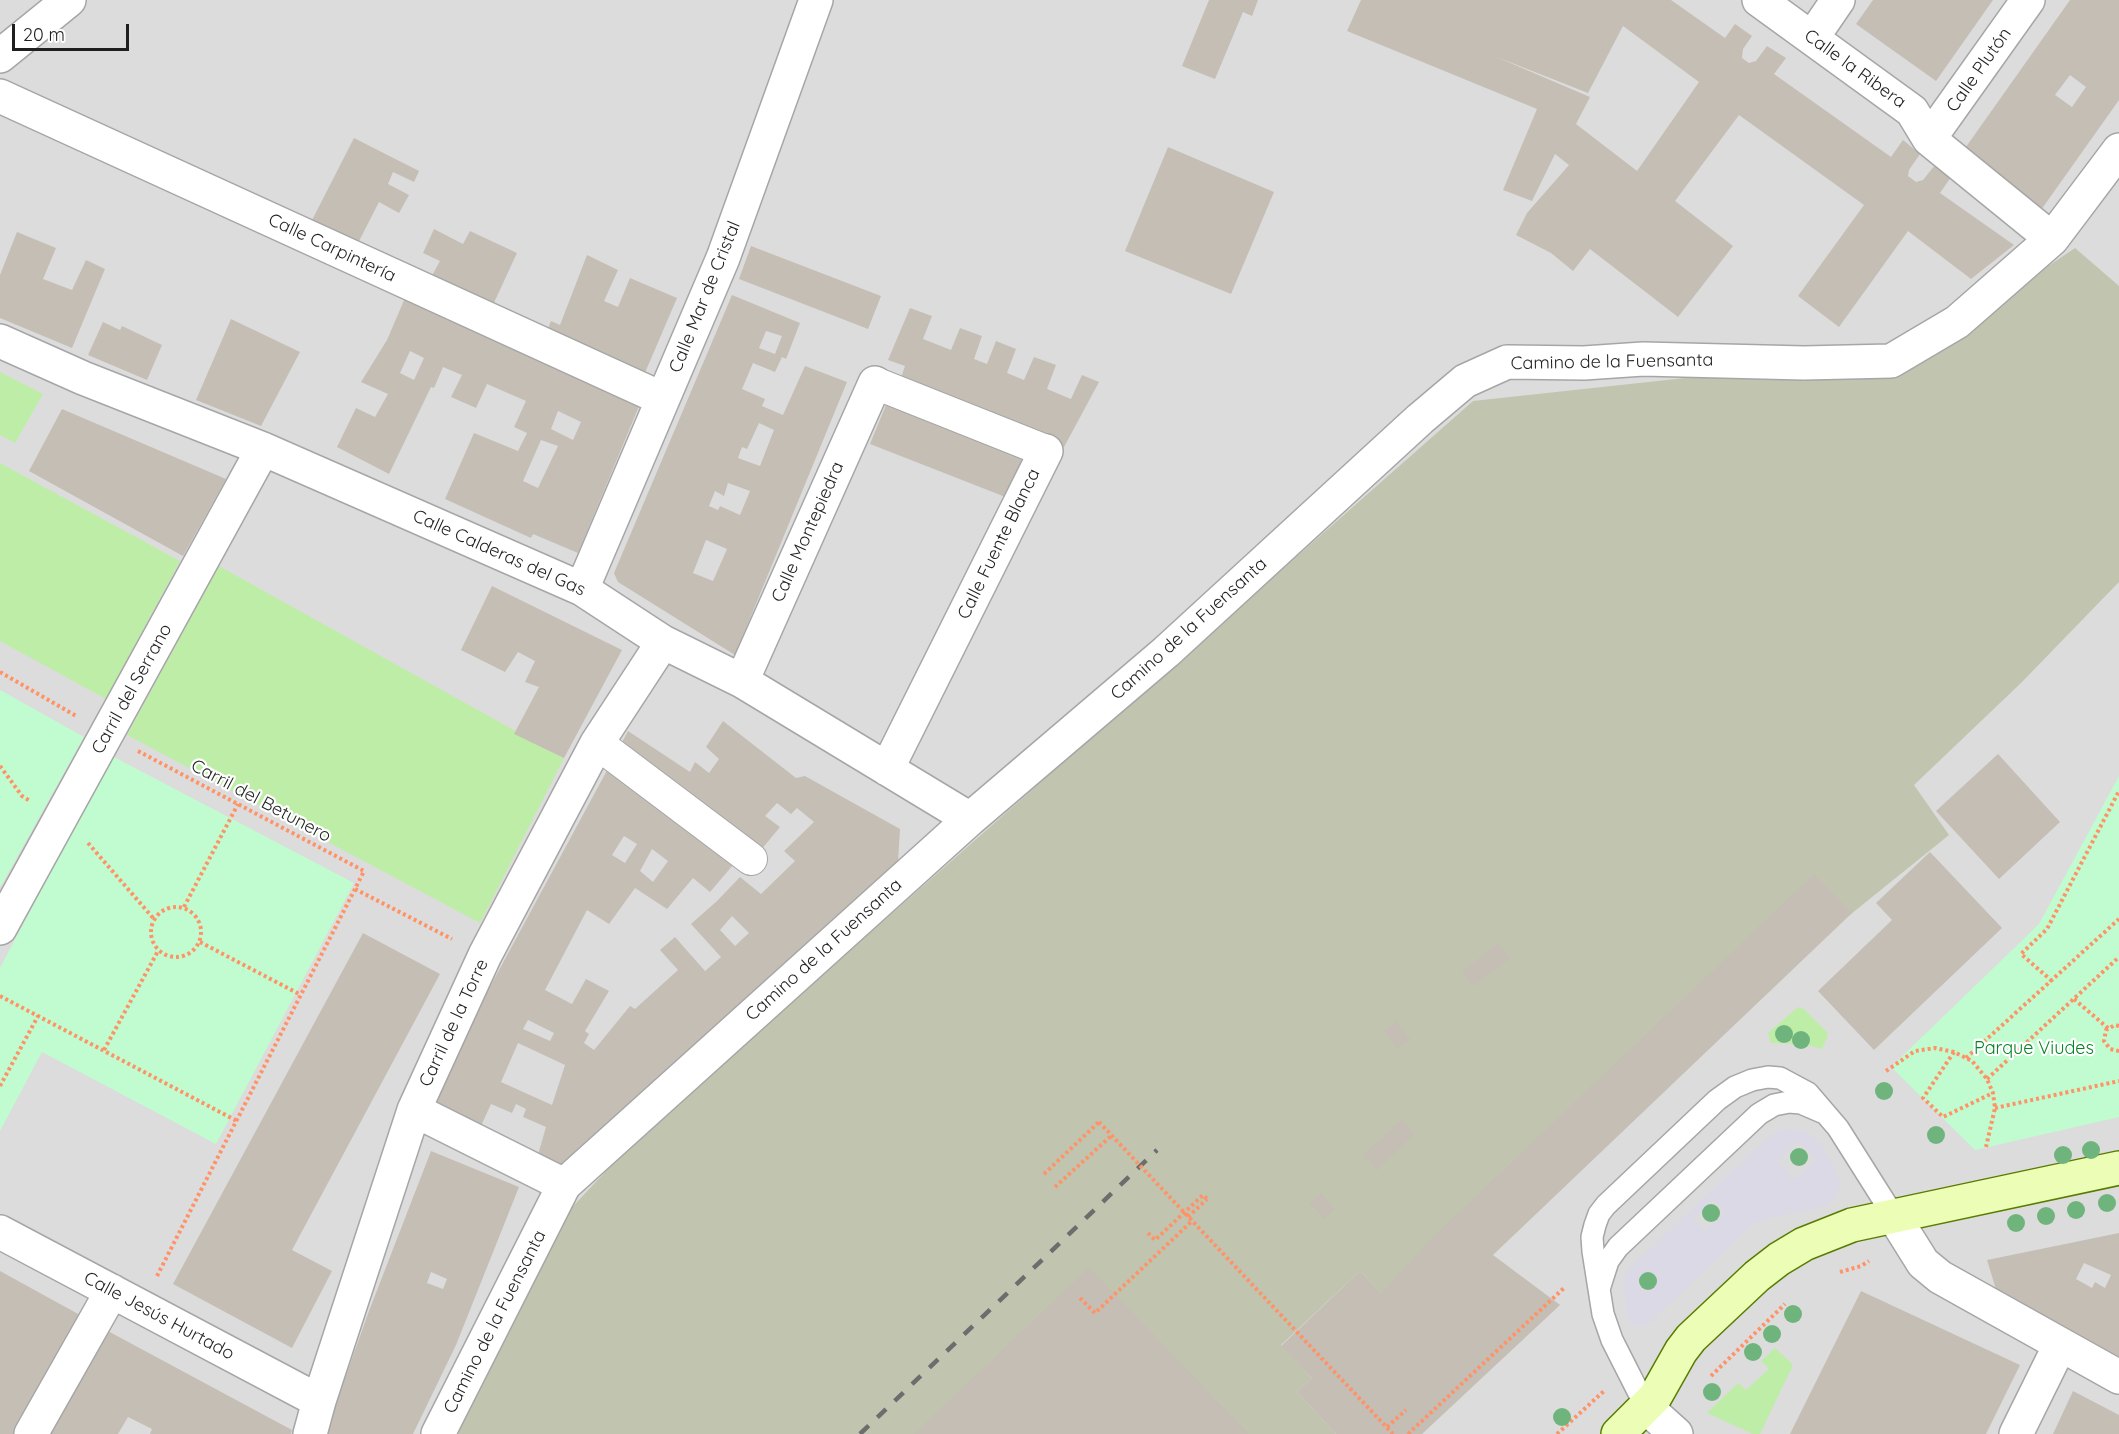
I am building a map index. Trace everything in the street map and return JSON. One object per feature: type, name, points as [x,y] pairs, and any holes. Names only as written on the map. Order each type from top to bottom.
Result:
[{"type":"main road","points":[[1618,1434],[1691,1338],[1734,1295],[1779,1259],[1823,1235],[1851,1225],[1900,1226],[2119,1168]]},
{"type":"street","points":[[0,56],[69,0]]},
{"type":"street","name":"Calle Mar de Cristal","points":[[582,589],[723,258],[816,0]]},
{"type":"street","name":"Calle la Ribera","points":[[1759,0],[1912,111],[1929,139],[2052,239]]},
{"type":"street","points":[[1812,38],[1838,0]]},
{"type":"street","name":"Calle Plutón","points":[[1929,139],[2028,0]]},
{"type":"street","name":"Calle Carpintería","points":[[0,96],[663,399]]},
{"type":"street","name":"Camino de la Fuensanta","points":[[438,1434],[564,1185],[970,819],[1166,652],[1411,427],[1465,381],[1507,362],[1584,363],[1643,359],[1804,363],[1891,361],[1957,322],[2052,239],[2119,150]]},
{"type":"street","name":"Calle Calderas del Gas","points":[[0,341],[83,378],[263,449],[582,589],[663,642],[742,681],[970,819]]},
{"type":"street","name":"Calle Fuente Blanca","points":[[875,383],[1046,451],[887,769]]},
{"type":"street","name":"Calle Montepiedra","points":[[742,681],[875,383]]},
{"type":"street","name":"Carril del Serrano","points":[[0,928],[263,449]]},
{"type":"street","name":"Carril de la Torre","points":[[310,1434],[318,1401],[414,1110],[485,955],[597,743],[663,642]]},
{"type":"street","points":[[597,743],[751,859]]},
{"type":"street","points":[[414,1110],[564,1185]]},
{"type":"street","points":[[1900,1226],[1923,1263],[1940,1277],[2119,1377]]},
{"type":"street","name":"Calle Jesús Hurtado","points":[[0,1232],[318,1401]]},
{"type":"street","points":[[31,1434],[102,1286]]},
{"type":"street","points":[[2016,1434],[2060,1345]]},
{"type":"street","points":[[1648,1393],[1676,1434]]},
{"type":"lane","points":[[1648,1393],[1607,1329],[1599,1296],[1592,1244],[1599,1214],[1717,1100],[1735,1087],[1768,1077],[1780,1078],[1808,1093],[1828,1115],[1900,1226]]},
{"type":"lane","points":[[1599,1296],[1605,1268],[1618,1247],[1759,1114],[1774,1105],[1789,1102],[1801,1103],[1828,1115]]},
{"type":"path","name":"Carril del Betunero","points":[[0,672],[107,734],[364,871],[355,890]]},
{"type":"path","points":[[2052,981],[2021,954],[2047,929],[2119,791]]},
{"type":"path","points":[[184,907],[238,804]]},
{"type":"path","points":[[141,1306],[355,890],[485,955]]},
{"type":"path","points":[[173,906],[184,907],[199,921],[202,931],[200,942],[182,957],[170,956],[158,951],[152,941],[150,930],[154,919],[162,910],[173,906]]},
{"type":"path","points":[[1966,1058],[2119,920]]},
{"type":"path","points":[[200,942],[302,995]]},
{"type":"path","points":[[104,1050],[158,951]]},
{"type":"path","points":[[1987,1079],[2119,957]]},
{"type":"path","points":[[0,996],[237,1120]]},
{"type":"path","points":[[2074,999],[2109,1029]]},
{"type":"path","points":[[0,1086],[38,1016]]},
{"type":"path","points":[[2119,1026],[2115,1025],[2106,1030],[2104,1041],[2110,1049],[2119,1051]]},
{"type":"path","points":[[1886,1071],[1916,1051],[1935,1048],[1954,1052],[1971,1061],[1987,1079],[1993,1094],[1995,1107],[1986,1147]]},
{"type":"path","points":[[1954,1052],[1923,1098],[1943,1117],[1993,1094]]},
{"type":"path","points":[[1995,1107],[2119,1081]]},
{"type":"path","points":[[1928,1111],[1932,1107]]},
{"type":"path","points":[[1044,1174],[1099,1122],[1393,1434]]},
{"type":"path","points":[[1055,1187],[1112,1136]]},
{"type":"path","points":[[1080,1298],[1095,1313],[1190,1219],[1207,1199],[1203,1195],[1155,1240],[1148,1233]]},
{"type":"path","points":[[1831,1274],[1861,1266],[1890,1245],[1900,1226]]},
{"type":"path","points":[[1408,1434],[1565,1287]]},
{"type":"path","points":[[1557,1434],[1603,1391],[1648,1393],[1708,1379],[1787,1302]]},
{"type":"path","points":[[1387,1427],[1406,1410]]},
{"type":"shaded area","points":[[0,0],[2119,0],[2119,1434],[0,1434]]},
{"type":"shaded area","points":[[2075,248],[2119,286],[2119,582],[2021,683],[1914,785],[1949,835],[1381,1293],[1360,1271],[1281,1345],[1312,1378],[1297,1392],[1336,1434],[453,1434],[549,1232],[635,1140],[1473,401],[1685,378],[1875,373],[1952,331]]},
{"type":"shaded area","points":[[1783,1129],[1804,1131],[1820,1143],[1838,1174],[1840,1183],[1836,1198],[1823,1207],[1757,1221],[1649,1323],[1641,1327],[1631,1325],[1627,1317],[1624,1285],[1626,1272],[1768,1137]],"holes":[[[1798,1141],[1816,1159],[1795,1180],[1777,1161]],[[1714,1200],[1725,1212],[1705,1231],[1693,1219]],[[1649,1271],[1658,1281],[1646,1293],[1637,1283]]]},
{"type":"green space","points":[[0,372],[43,394],[15,443],[0,435]]},
{"type":"green space","points":[[0,463],[180,561],[106,699],[0,641]]},
{"type":"green space","points":[[219,566],[564,758],[480,923],[127,735]]},
{"type":"green space","points":[[0,690],[84,737],[1,886],[0,885]]},
{"type":"green space","points":[[112,756],[354,883],[216,1144],[42,1052],[0,1131],[0,968]]},
{"type":"green space","name":"Parque Viudes","points":[[2119,776],[2119,1117],[1975,1150],[1891,1067],[2039,924]]},
{"type":"green space","points":[[1798,1007],[1804,1009],[1827,1032],[1828,1035],[1822,1049],[1803,1044],[1771,1043],[1768,1033]]},
{"type":"green space","points":[[1775,1348],[1793,1365],[1760,1434],[1753,1434],[1707,1413],[1738,1383],[1746,1390],[1769,1369],[1761,1361]]},
{"type":"building","points":[[1209,0],[1258,0],[1252,16],[1243,12],[1215,79],[1182,66]]},
{"type":"building","points":[[1361,0],[1671,0],[1725,38],[1735,24],[1752,36],[1743,49],[1742,58],[1749,63],[1756,61],[1767,46],[1786,58],[1774,74],[1891,157],[1903,140],[1920,154],[1909,170],[1908,176],[1916,182],[1923,180],[1935,165],[1951,177],[1940,193],[2014,245],[1971,279],[1908,231],[1839,327],[1798,296],[1864,205],[1739,115],[1675,201],[1733,246],[1678,317],[1590,249],[1573,271],[1551,253],[1516,235],[1527,213],[1569,165],[1555,154],[1532,201],[1503,190],[1537,109],[1347,31]],"holes":[[[1623,26],[1699,82],[1637,171],[1576,124],[1590,97],[1494,56],[1588,93]]]},
{"type":"building","points":[[1873,0],[1993,0],[1936,81],[1856,24]]},
{"type":"building","points":[[2070,0],[2119,0],[2119,100],[2041,210],[1961,154]],"holes":[[[2070,75],[2086,87],[2072,107],[2055,95]]]},
{"type":"building","points":[[354,138],[419,171],[414,182],[393,172],[388,184],[409,195],[399,213],[379,202],[357,245],[310,224]]},
{"type":"building","points":[[1168,147],[1274,192],[1231,294],[1125,251]]},
{"type":"building","points":[[434,229],[463,244],[470,231],[517,253],[492,307],[429,281],[440,261],[423,253]]},
{"type":"building","points":[[17,232],[56,248],[43,279],[72,290],[86,260],[105,269],[72,348],[0,318],[0,275]]},
{"type":"building","points":[[751,246],[881,296],[868,329],[739,279]]},
{"type":"building","points":[[587,255],[618,270],[604,301],[618,307],[630,278],[677,298],[641,382],[544,339],[551,321],[560,325]]},
{"type":"building","points":[[732,295],[800,323],[786,359],[782,357],[775,372],[753,363],[742,389],[765,399],[762,406],[783,415],[805,366],[847,382],[735,655],[618,582],[614,573]],"holes":[[[766,331],[782,336],[775,354],[759,348]],[[759,423],[774,430],[760,466],[738,458],[742,447],[747,449]],[[728,483],[750,491],[740,515],[720,506],[718,510],[709,506],[715,491],[724,496]],[[706,540],[727,549],[713,581],[693,573]]]},
{"type":"building","points":[[405,298],[642,399],[578,553],[533,534],[531,538],[445,499],[474,433],[518,451],[527,433],[514,427],[526,401],[487,384],[476,408],[451,397],[462,375],[443,367],[389,474],[337,447],[356,408],[375,417],[388,394],[361,382],[387,340]],"holes":[[[410,351],[424,358],[414,380],[400,373]],[[558,411],[581,422],[573,440],[551,429]],[[541,440],[558,446],[538,488],[523,481]]]},
{"type":"building","points":[[910,308],[932,316],[923,339],[951,350],[960,328],[982,336],[974,359],[987,364],[996,341],[1016,349],[1007,373],[1024,380],[1034,357],[1056,365],[1047,389],[1071,399],[1082,375],[1099,382],[1064,447],[899,384],[905,366],[888,360]]},
{"type":"building","points":[[231,319],[300,352],[261,426],[196,400]]},
{"type":"building","points":[[103,322],[120,330],[122,326],[162,345],[147,380],[88,355]]},
{"type":"building","points":[[886,405],[1028,461],[1008,498],[870,444]]},
{"type":"building","points":[[62,409],[226,479],[183,556],[29,471]]},
{"type":"building","points":[[492,586],[622,650],[564,758],[514,734],[539,687],[525,682],[535,661],[518,652],[505,672],[461,650]]},
{"type":"building","points":[[723,721],[796,778],[805,776],[900,829],[898,862],[563,1166],[538,1155],[546,1127],[523,1117],[526,1109],[516,1104],[512,1113],[491,1104],[480,1128],[434,1107],[478,1009],[611,763],[739,858],[710,892],[693,878],[667,909],[635,888],[609,924],[587,910],[545,990],[572,1004],[586,979],[609,991],[585,1031],[589,1034],[584,1043],[594,1050],[630,1006],[635,1009],[678,970],[660,950],[675,937],[705,971],[721,957],[691,924],[740,877],[761,894],[795,861],[784,851],[814,822],[797,808],[791,814],[777,803],[765,816],[780,827],[756,856],[618,750],[628,731],[690,772],[695,762],[709,773],[719,759],[706,747]],"holes":[[[624,836],[637,844],[625,863],[612,855]],[[652,849],[668,861],[653,882],[640,871]],[[732,916],[749,933],[735,946],[720,930]],[[528,1020],[554,1033],[550,1041],[523,1029]],[[518,1043],[565,1065],[552,1105],[501,1082]]]},
{"type":"building","points":[[1998,754],[2060,822],[1999,879],[1936,811]]},
{"type":"building","points":[[1930,852],[2002,928],[1874,1050],[1818,991],[1892,920],[1876,903]]},
{"type":"building","points":[[1814,874],[1852,913],[1493,1255],[1560,1305],[1422,1434],[1336,1434],[1297,1392],[1312,1378],[1281,1346],[1360,1271],[1381,1293],[1435,1235]]},
{"type":"building","points":[[363,933],[440,974],[292,1250],[332,1271],[292,1348],[173,1284]]},
{"type":"building","points":[[1498,943],[1510,958],[1474,986],[1462,972]]},
{"type":"building","points":[[1396,1021],[1410,1039],[1397,1048],[1384,1031]]},
{"type":"building","points":[[1402,1119],[1415,1134],[1377,1170],[1363,1155]]},
{"type":"building","points":[[431,1151],[519,1187],[456,1345],[413,1434],[325,1434],[369,1311]],"holes":[[[431,1272],[447,1279],[443,1289],[427,1283]]]},
{"type":"building","points":[[1321,1193],[1335,1209],[1324,1219],[1309,1203]]},
{"type":"building","points":[[2119,1233],[2119,1360],[1998,1296],[1987,1260]],"holes":[[[2084,1263],[2111,1275],[2105,1288],[2095,1282],[2092,1288],[2076,1279]]]},
{"type":"building","points":[[1089,1267],[1249,1434],[914,1434]]},
{"type":"building","points":[[0,1271],[80,1315],[17,1434],[0,1434]]},
{"type":"building","points":[[1861,1291],[2020,1365],[1986,1434],[1790,1434]]},
{"type":"building","points":[[106,1330],[292,1430],[291,1434],[150,1434],[152,1429],[128,1417],[118,1434],[44,1434]]},
{"type":"building","points":[[2073,1391],[2119,1415],[2119,1434],[2053,1434]]},
{"type":"railway","points":[[860,1434],[1157,1150]]}]
